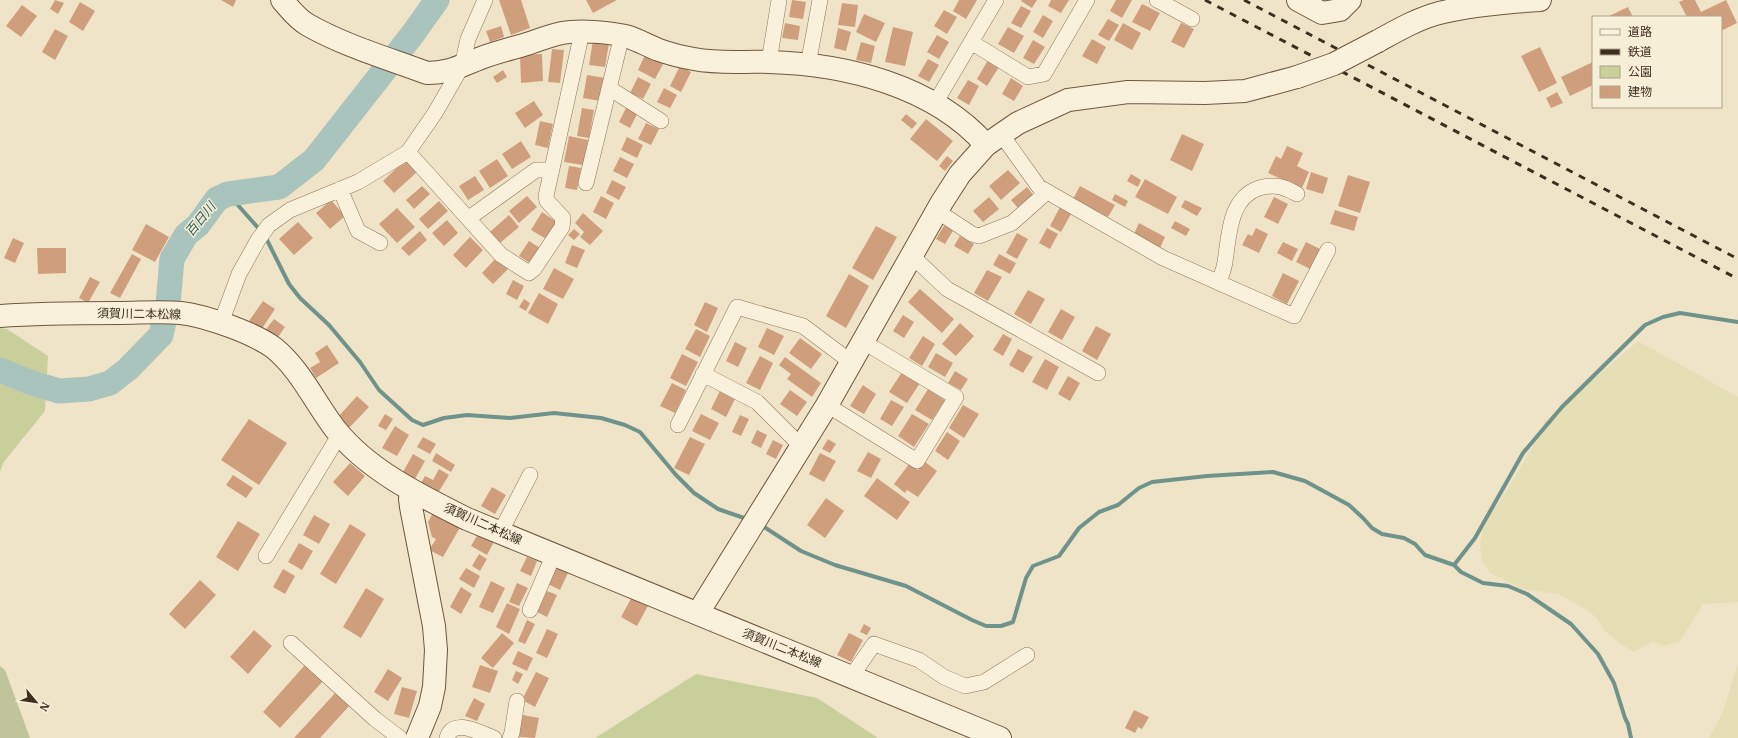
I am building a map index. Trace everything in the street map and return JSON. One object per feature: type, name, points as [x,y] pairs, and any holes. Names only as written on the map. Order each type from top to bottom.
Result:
[{"type":"street","points":[[282,0],[292,13],[308,25],[427,73],[439,73],[454,70],[483,58],[562,33],[597,32],[622,35],[659,50],[702,61],[746,63],[768,62],[835,68],[895,84],[960,120],[975,133],[994,140],[1039,187],[1047,192],[1163,258],[1294,316],[1328,250]]},
{"type":"street","points":[[221,323],[239,274],[258,240],[269,225],[290,210],[358,182],[408,152],[436,113],[462,66],[468,39],[485,0]]},
{"type":"street","points":[[768,62],[779,0]]},
{"type":"street","points":[[808,65],[820,0]]},
{"type":"street","points":[[934,105],[996,0]]},
{"type":"street","points":[[971,42],[1028,77],[1044,74],[1087,0]]},
{"type":"street","points":[[1157,0],[1192,19]]},
{"type":"street","points":[[1298,0],[1322,13],[1340,10],[1350,0]]},
{"type":"street","points":[[698,613],[827,405],[911,255],[960,174],[994,140],[1024,120],[1068,100],[1128,92],[1198,93],[1245,91],[1298,77],[1334,64],[1412,23],[1438,14],[1468,7],[1540,0]]},
{"type":"street","points":[[408,152],[501,255],[529,273],[534,269],[562,227],[563,218],[547,201],[546,196],[582,32]]},
{"type":"street","points":[[586,183],[622,35]]},
{"type":"street","points":[[609,88],[662,121]]},
{"type":"street","points":[[468,218],[536,170],[552,170]]},
{"type":"street","points":[[1219,283],[1225,264],[1228,233],[1234,213],[1242,198],[1256,189],[1269,185],[1280,186],[1297,194]]},
{"type":"street","points":[[340,189],[358,230],[380,243]]},
{"type":"street","points":[[937,211],[972,234],[979,236],[1012,223],[1047,192]]},
{"type":"street","points":[[911,255],[947,289],[1098,373]]},
{"type":"street","points":[[678,425],[736,307],[803,326],[850,362]]},
{"type":"street","name":"須賀川二本松線","points":[[0,316],[36,314],[182,314],[221,323],[245,333],[273,348],[287,361],[340,434],[359,453],[412,492],[467,519],[1000,738]]},
{"type":"street","points":[[827,405],[917,461],[956,397],[862,341]]},
{"type":"street","points":[[703,374],[757,402],[801,446]]},
{"type":"street","points":[[266,556],[340,434]]},
{"type":"street","points":[[500,532],[530,475]]},
{"type":"street","points":[[412,492],[410,499],[411,507],[434,626],[436,650],[434,687],[430,706],[417,738]]},
{"type":"street","points":[[530,610],[554,554]]},
{"type":"street","points":[[291,643],[375,719],[400,738]]},
{"type":"street","points":[[851,677],[874,644],[919,660],[944,677],[965,686],[984,682],[1027,655]]},
{"type":"street","points":[[510,738],[517,701]]},
{"type":"street","points":[[447,738],[452,729],[462,727],[494,738]]},
{"type":"shaded area","points":[[1638,341],[1738,397],[1738,602],[1703,604],[1679,642],[1663,646],[1653,641],[1634,652],[1605,631],[1595,616],[1579,605],[1558,594],[1523,589],[1490,573],[1482,561],[1480,544],[1483,529],[1535,443],[1544,422]]},
{"type":"shaded area","points":[[1738,663],[1738,738],[1709,738],[1723,712]]},
{"type":"green space","points":[[0,328],[7,329],[48,356],[45,411],[3,463],[0,472]]},
{"type":"green space","points":[[0,666],[5,670],[30,738],[0,738]]},
{"type":"green space","points":[[696,674],[817,698],[878,738],[595,738]]},
{"type":"building","points":[[55,0],[64,3],[58,14],[50,9]]},
{"type":"building","points":[[221,0],[236,0],[233,7]]},
{"type":"building","points":[[499,0],[521,0],[530,28],[511,35]]},
{"type":"building","points":[[586,0],[617,0],[593,13]]},
{"type":"building","points":[[792,0],[806,2],[803,19],[789,17]]},
{"type":"building","points":[[959,0],[977,0],[966,19],[953,11]]},
{"type":"building","points":[[1037,0],[1032,8],[1021,1]]},
{"type":"building","points":[[1051,0],[1069,0],[1061,13],[1048,6]]},
{"type":"building","points":[[1116,0],[1132,0],[1122,18],[1110,11]]},
{"type":"building","points":[[1684,0],[1695,0],[1701,12],[1726,0],[1737,23],[1722,30],[1722,16],[1686,16],[1679,2]]},
{"type":"building","points":[[80,2],[95,11],[83,31],[69,22]]},
{"type":"building","points":[[842,3],[858,5],[855,27],[838,25]]},
{"type":"building","points":[[1142,4],[1160,13],[1150,31],[1132,22]]},
{"type":"building","points":[[22,5],[37,16],[21,37],[6,26]]},
{"type":"building","points":[[1021,6],[1031,11],[1021,28],[1011,23]]},
{"type":"building","points":[[1628,7],[1632,16],[1609,16]]},
{"type":"building","points":[[944,10],[957,17],[947,34],[934,26]]},
{"type":"building","points":[[864,14],[885,23],[876,42],[856,32]]},
{"type":"building","points":[[1043,15],[1053,21],[1043,38],[1033,32]]},
{"type":"building","points":[[1108,19],[1119,25],[1109,41],[1098,35]]},
{"type":"building","points":[[785,23],[800,26],[798,40],[782,38]]},
{"type":"building","points":[[1123,23],[1141,33],[1132,50],[1114,40]]},
{"type":"building","points":[[1181,23],[1194,29],[1184,48],[1171,42]]},
{"type":"building","points":[[501,26],[504,37],[490,42],[486,31]]},
{"type":"building","points":[[893,27],[913,32],[905,66],[885,62]]},
{"type":"building","points":[[1008,27],[1024,36],[1014,53],[998,44]]},
{"type":"building","points":[[838,28],[851,32],[846,51],[834,48]]},
{"type":"building","points":[[55,29],[68,36],[55,60],[42,52]]},
{"type":"building","points":[[937,35],[949,42],[939,59],[927,52]]},
{"type":"building","points":[[1092,39],[1106,47],[1097,64],[1082,56]]},
{"type":"building","points":[[593,40],[609,43],[605,67],[589,65]]},
{"type":"building","points":[[1033,40],[1045,47],[1034,64],[1023,58]]},
{"type":"building","points":[[861,42],[875,46],[871,63],[856,60]]},
{"type":"building","points":[[1540,47],[1557,83],[1539,92],[1521,56]]},
{"type":"building","points":[[552,49],[564,50],[560,83],[548,82]]},
{"type":"building","points":[[542,54],[543,81],[521,83],[520,55]]},
{"type":"building","points":[[645,55],[663,64],[655,79],[638,70]]},
{"type":"building","points":[[928,59],[939,65],[929,82],[918,76]]},
{"type":"building","points":[[988,60],[999,67],[987,86],[977,79]]},
{"type":"building","points":[[1592,62],[1592,85],[1570,96],[1561,77]]},
{"type":"building","points":[[680,66],[691,72],[681,92],[670,86]]},
{"type":"building","points":[[503,70],[507,77],[497,83],[493,77]]},
{"type":"building","points":[[587,75],[605,78],[600,101],[583,98]]},
{"type":"building","points":[[638,77],[651,84],[643,99],[630,93]]},
{"type":"building","points":[[1011,78],[1023,86],[1014,101],[1002,94]]},
{"type":"building","points":[[968,80],[979,86],[969,105],[957,98]]},
{"type":"building","points":[[664,88],[677,95],[670,108],[657,102]]},
{"type":"building","points":[[1557,92],[1563,103],[1551,108],[1546,98]]},
{"type":"building","points":[[534,101],[543,115],[525,128],[515,113]]},
{"type":"building","points":[[627,106],[638,112],[630,128],[619,122]]},
{"type":"building","points":[[582,108],[594,110],[589,138],[577,136]]},
{"type":"building","points":[[906,114],[917,123],[912,129],[901,120]]},
{"type":"building","points":[[926,119],[953,141],[937,161],[910,139]]},
{"type":"building","points":[[540,121],[553,124],[548,148],[535,145]]},
{"type":"building","points":[[646,123],[659,129],[651,145],[638,139]]},
{"type":"building","points":[[1182,134],[1204,144],[1192,171],[1170,160]]},
{"type":"building","points":[[569,136],[588,140],[583,165],[564,162]]},
{"type":"building","points":[[627,137],[643,145],[637,158],[621,150]]},
{"type":"building","points":[[521,141],[531,157],[512,169],[502,154]]},
{"type":"building","points":[[1287,146],[1303,153],[1297,166],[1309,172],[1302,188],[1268,173],[1276,156],[1281,159]]},
{"type":"building","points":[[947,156],[953,161],[945,171],[939,166]]},
{"type":"building","points":[[620,157],[634,164],[627,178],[613,171]]},
{"type":"building","points":[[406,159],[417,172],[394,193],[383,181]]},
{"type":"building","points":[[497,159],[508,176],[490,188],[479,171]]},
{"type":"building","points":[[569,166],[581,168],[577,190],[565,188]]},
{"type":"building","points":[[1008,170],[1020,183],[1001,200],[989,186]]},
{"type":"building","points":[[1311,172],[1328,178],[1323,194],[1306,189]]},
{"type":"building","points":[[1131,174],[1141,180],[1138,187],[1127,181]]},
{"type":"building","points":[[1348,175],[1370,182],[1360,213],[1338,206]]},
{"type":"building","points":[[475,176],[484,190],[468,200],[459,186]]},
{"type":"building","points":[[1145,179],[1177,197],[1168,214],[1135,197]]},
{"type":"building","points":[[612,180],[626,187],[619,200],[606,193]]},
{"type":"building","points":[[422,186],[430,194],[414,209],[406,200]]},
{"type":"building","points":[[1080,186],[1115,205],[1108,217],[1073,199]]},
{"type":"building","points":[[1027,187],[1034,196],[1019,209],[1011,200]]},
{"type":"building","points":[[1115,194],[1128,201],[1125,207],[1112,200]]},
{"type":"building","points":[[527,196],[537,207],[519,223],[509,211]]},
{"type":"building","points":[[601,196],[614,203],[606,219],[593,212]]},
{"type":"building","points":[[989,197],[999,209],[983,222],[973,211]]},
{"type":"building","points":[[1274,197],[1288,204],[1278,224],[1264,217]]},
{"type":"building","points":[[331,200],[345,216],[330,229],[316,213]]},
{"type":"building","points":[[1185,200],[1202,208],[1197,216],[1181,207]]},
{"type":"building","points":[[439,201],[448,211],[428,229],[419,219]]},
{"type":"building","points":[[1060,207],[1071,214],[1061,232],[1050,226]]},
{"type":"building","points":[[397,208],[415,227],[397,243],[379,224]]},
{"type":"building","points":[[1335,210],[1358,217],[1354,231],[1330,224]]},
{"type":"building","points":[[542,212],[558,223],[548,240],[531,230]]},
{"type":"building","points":[[583,213],[603,231],[590,245],[580,237],[584,232],[575,223]]},
{"type":"building","points":[[509,215],[519,227],[500,243],[490,232]]},
{"type":"building","points":[[447,220],[458,233],[444,246],[432,233]]},
{"type":"building","points":[[1175,221],[1190,229],[1186,236],[1171,228]]},
{"type":"building","points":[[298,222],[313,238],[294,255],[279,239]]},
{"type":"building","points":[[1139,223],[1165,237],[1160,248],[1134,234]]},
{"type":"building","points":[[146,224],[169,237],[155,262],[132,250]]},
{"type":"building","points":[[945,224],[954,229],[945,244],[936,239]]},
{"type":"building","points":[[876,226],[897,237],[873,280],[852,268]]},
{"type":"building","points":[[1047,228],[1058,234],[1050,249],[1039,243]]},
{"type":"building","points":[[1256,228],[1268,234],[1259,253],[1242,245],[1248,234],[1252,236]]},
{"type":"building","points":[[574,229],[580,234],[574,240],[568,235]]},
{"type":"building","points":[[420,231],[427,240],[409,256],[401,248]]},
{"type":"building","points":[[1017,233],[1028,239],[1017,259],[1006,253]]},
{"type":"building","points":[[960,236],[974,244],[968,254],[954,246]]},
{"type":"building","points":[[470,237],[483,250],[466,268],[453,255]]},
{"type":"building","points":[[13,238],[24,243],[15,263],[4,258]]},
{"type":"building","points":[[529,241],[540,248],[530,263],[519,256]]},
{"type":"building","points":[[1283,242],[1298,249],[1292,261],[1277,253]]},
{"type":"building","points":[[1306,242],[1320,249],[1310,269],[1296,262]]},
{"type":"building","points":[[572,245],[585,250],[577,268],[565,263]]},
{"type":"building","points":[[37,248],[66,248],[66,273],[38,274]]},
{"type":"building","points":[[132,254],[141,259],[120,298],[110,293]]},
{"type":"building","points":[[999,254],[1016,263],[1010,274],[993,265]]},
{"type":"building","points":[[496,258],[508,269],[493,284],[482,273]]},
{"type":"building","points":[[554,268],[574,279],[563,299],[543,289]]},
{"type":"building","points":[[987,270],[1002,277],[988,301],[974,293]]},
{"type":"building","points":[[1283,273],[1299,281],[1287,304],[1272,296]]},
{"type":"building","points":[[849,274],[869,286],[846,328],[826,316]]},
{"type":"building","points":[[90,277],[100,282],[88,303],[79,298]]},
{"type":"building","points":[[513,280],[524,286],[517,300],[506,294]]},
{"type":"building","points":[[920,289],[954,319],[942,333],[908,302]]},
{"type":"building","points":[[1028,290],[1045,299],[1031,324],[1014,314]]},
{"type":"building","points":[[539,293],[558,304],[548,324],[528,313]]},
{"type":"building","points":[[524,299],[530,303],[526,311],[519,307]]},
{"type":"building","points":[[263,301],[275,309],[261,330],[249,321]]},
{"type":"building","points":[[705,302],[718,308],[707,332],[694,325]]},
{"type":"building","points":[[1061,309],[1075,317],[1062,340],[1048,332]]},
{"type":"building","points":[[903,315],[914,322],[904,338],[893,331]]},
{"type":"building","points":[[274,319],[285,327],[276,340],[264,332]]},
{"type":"building","points":[[960,323],[974,336],[956,356],[942,344]]},
{"type":"building","points":[[1096,326],[1111,334],[1097,360],[1082,351]]},
{"type":"building","points":[[767,328],[784,336],[774,355],[758,347]]},
{"type":"building","points":[[696,329],[710,336],[700,357],[685,349]]},
{"type":"building","points":[[1003,334],[1012,339],[1003,356],[993,350]]},
{"type":"building","points":[[923,336],[935,344],[922,366],[909,358]]},
{"type":"building","points":[[800,338],[822,354],[811,369],[789,353]]},
{"type":"building","points":[[735,342],[747,348],[738,367],[726,361]]},
{"type":"building","points":[[327,345],[339,363],[316,378],[310,368],[320,362],[315,353]]},
{"type":"building","points":[[1018,349],[1033,357],[1023,373],[1009,365]]},
{"type":"building","points":[[936,353],[953,363],[945,377],[928,367]]},
{"type":"building","points":[[682,354],[698,362],[686,386],[670,378]]},
{"type":"building","points":[[760,356],[773,363],[760,390],[746,383]]},
{"type":"building","points":[[785,357],[821,383],[812,397],[787,379],[791,374],[779,365]]},
{"type":"building","points":[[1045,359],[1059,367],[1047,390],[1032,382]]},
{"type":"building","points":[[955,371],[968,379],[961,390],[948,383]]},
{"type":"building","points":[[902,372],[920,383],[907,403],[889,392]]},
{"type":"building","points":[[1068,376],[1080,383],[1070,401],[1058,394]]},
{"type":"building","points":[[672,383],[686,390],[675,413],[660,406]]},
{"type":"building","points":[[863,385],[876,394],[864,414],[850,406]]},
{"type":"building","points":[[721,389],[736,397],[726,417],[711,409]]},
{"type":"building","points":[[928,389],[945,400],[932,420],[915,410]]},
{"type":"building","points":[[790,390],[807,402],[797,416],[780,404]]},
{"type":"building","points":[[357,396],[369,407],[349,428],[338,417]]},
{"type":"building","points":[[891,400],[904,407],[892,426],[880,419]]},
{"type":"building","points":[[963,405],[979,414],[964,438],[949,428]]},
{"type":"building","points":[[385,414],[393,419],[386,430],[378,426]]},
{"type":"building","points":[[701,414],[719,423],[710,440],[692,431]]},
{"type":"building","points":[[912,414],[929,424],[914,447],[898,436]]},
{"type":"building","points":[[740,415],[749,419],[741,436],[732,432]]},
{"type":"building","points":[[249,419],[287,443],[259,485],[221,460]]},
{"type":"building","points":[[395,426],[409,435],[397,456],[382,448]]},
{"type":"building","points":[[757,430],[767,435],[761,448],[751,443]]},
{"type":"building","points":[[947,432],[960,441],[948,460],[935,451]]},
{"type":"building","points":[[423,437],[436,444],[430,454],[417,447]]},
{"type":"building","points":[[690,437],[705,444],[689,475],[674,468]]},
{"type":"building","points":[[828,439],[836,444],[830,453],[822,449]]},
{"type":"building","points":[[773,440],[783,445],[776,459],[766,454]]},
{"type":"building","points":[[868,452],[881,459],[871,478],[857,471]]},
{"type":"building","points":[[436,453],[455,465],[451,472],[432,461]]},
{"type":"building","points":[[820,453],[836,461],[824,482],[809,474]]},
{"type":"building","points":[[413,454],[425,461],[415,479],[403,472]]},
{"type":"building","points":[[924,461],[937,471],[918,497],[907,490],[905,493],[894,484],[909,464],[918,470]]},
{"type":"building","points":[[350,463],[365,476],[348,496],[333,482]]},
{"type":"building","points":[[439,469],[449,475],[438,493],[421,483],[425,476],[433,480]]},
{"type":"building","points":[[233,475],[253,488],[246,498],[226,485]]},
{"type":"building","points":[[877,478],[910,502],[897,520],[864,496]]},
{"type":"building","points":[[492,487],[506,495],[495,514],[481,506]]},
{"type":"building","points":[[826,498],[844,511],[825,538],[807,525]]},
{"type":"building","points":[[435,509],[462,524],[443,557],[429,550],[436,539],[432,537],[428,522]]},
{"type":"building","points":[[314,515],[330,524],[319,544],[303,535]]},
{"type":"building","points":[[238,521],[260,534],[238,571],[216,557]]},
{"type":"building","points":[[350,524],[366,534],[336,584],[320,574]]},
{"type":"building","points":[[481,529],[496,538],[487,555],[471,546]]},
{"type":"building","points":[[299,543],[313,551],[302,570],[288,562]]},
{"type":"building","points":[[479,554],[487,559],[480,571],[472,566]]},
{"type":"building","points":[[527,557],[537,561],[531,576],[520,571]]},
{"type":"building","points":[[556,567],[568,573],[560,590],[548,584]]},
{"type":"building","points":[[466,568],[480,576],[474,588],[459,579]]},
{"type":"building","points":[[283,569],[295,576],[285,594],[273,587]]},
{"type":"building","points":[[200,580],[216,595],[185,629],[169,614]]},
{"type":"building","points":[[491,581],[505,588],[493,613],[479,607]]},
{"type":"building","points":[[517,583],[528,588],[519,606],[509,602]]},
{"type":"building","points":[[461,587],[472,594],[461,614],[450,607]]},
{"type":"building","points":[[366,588],[384,599],[361,638],[343,627]]},
{"type":"building","points":[[547,591],[557,595],[547,617],[537,612]]},
{"type":"building","points":[[633,595],[649,604],[637,626],[621,617]]},
{"type":"building","points":[[507,603],[520,609],[509,634],[496,627]]},
{"type":"building","points":[[527,620],[535,624],[525,644],[518,641]]},
{"type":"building","points":[[864,624],[871,628],[867,635],[860,632]]},
{"type":"building","points":[[547,629],[558,634],[547,658],[536,653]]},
{"type":"building","points":[[254,630],[272,646],[248,674],[230,657]]},
{"type":"building","points":[[502,633],[514,643],[493,668],[481,658]]},
{"type":"building","points":[[849,633],[863,640],[851,662],[837,655]]},
{"type":"building","points":[[518,651],[533,658],[527,671],[512,664]]},
{"type":"building","points":[[305,665],[323,681],[280,728],[263,712]]},
{"type":"building","points":[[480,665],[498,671],[490,693],[472,687]]},
{"type":"building","points":[[388,669],[402,678],[388,701],[374,692]]},
{"type":"building","points":[[516,671],[523,674],[518,684],[512,680]]},
{"type":"building","points":[[536,672],[549,678],[535,707],[522,700]]},
{"type":"building","points":[[402,687],[417,691],[409,718],[394,714]]},
{"type":"building","points":[[336,692],[350,705],[320,738],[294,738]]},
{"type":"building","points":[[474,698],[485,704],[477,721],[465,716]]},
{"type":"building","points":[[1134,710],[1149,717],[1142,729],[1138,727],[1135,733],[1125,728]]},
{"type":"building","points":[[523,715],[539,718],[535,738],[518,737]]},
{"type":"waterway","name":"百日川","points":[[0,370],[32,383],[59,391],[89,389],[110,383],[128,369],[161,335],[168,304],[172,259],[186,235],[198,225],[217,199],[228,194],[279,187],[314,160],[412,35],[437,0]]},
{"type":"waterway","points":[[228,194],[261,231]]},
{"type":"waterway","points":[[265,236],[289,284],[300,298],[329,325],[360,362],[379,390],[412,420],[423,425],[444,418],[467,415],[510,418],[554,413],[601,418],[625,425],[640,432],[676,475],[694,493],[718,509],[747,519]]},
{"type":"waterway","points":[[1454,565],[1475,538],[1523,453],[1562,407],[1645,325],[1663,317],[1680,313],[1738,322]]},
{"type":"waterway","points":[[761,525],[801,551],[835,565],[906,586],[986,626],[1001,626],[1013,622],[1026,578],[1033,566],[1059,556],[1079,528],[1099,512],[1118,505],[1139,488],[1152,482],[1207,476],[1273,472],[1305,481],[1349,505],[1372,528],[1382,534],[1404,538],[1415,544],[1425,555],[1454,565],[1461,572],[1483,583],[1508,586],[1527,594],[1571,624],[1598,654],[1614,683],[1628,724],[1631,738]]},
{"type":"railway","points":[[1205,0],[1738,279]]},
{"type":"railway","points":[[1244,0],[1738,259]]}]
